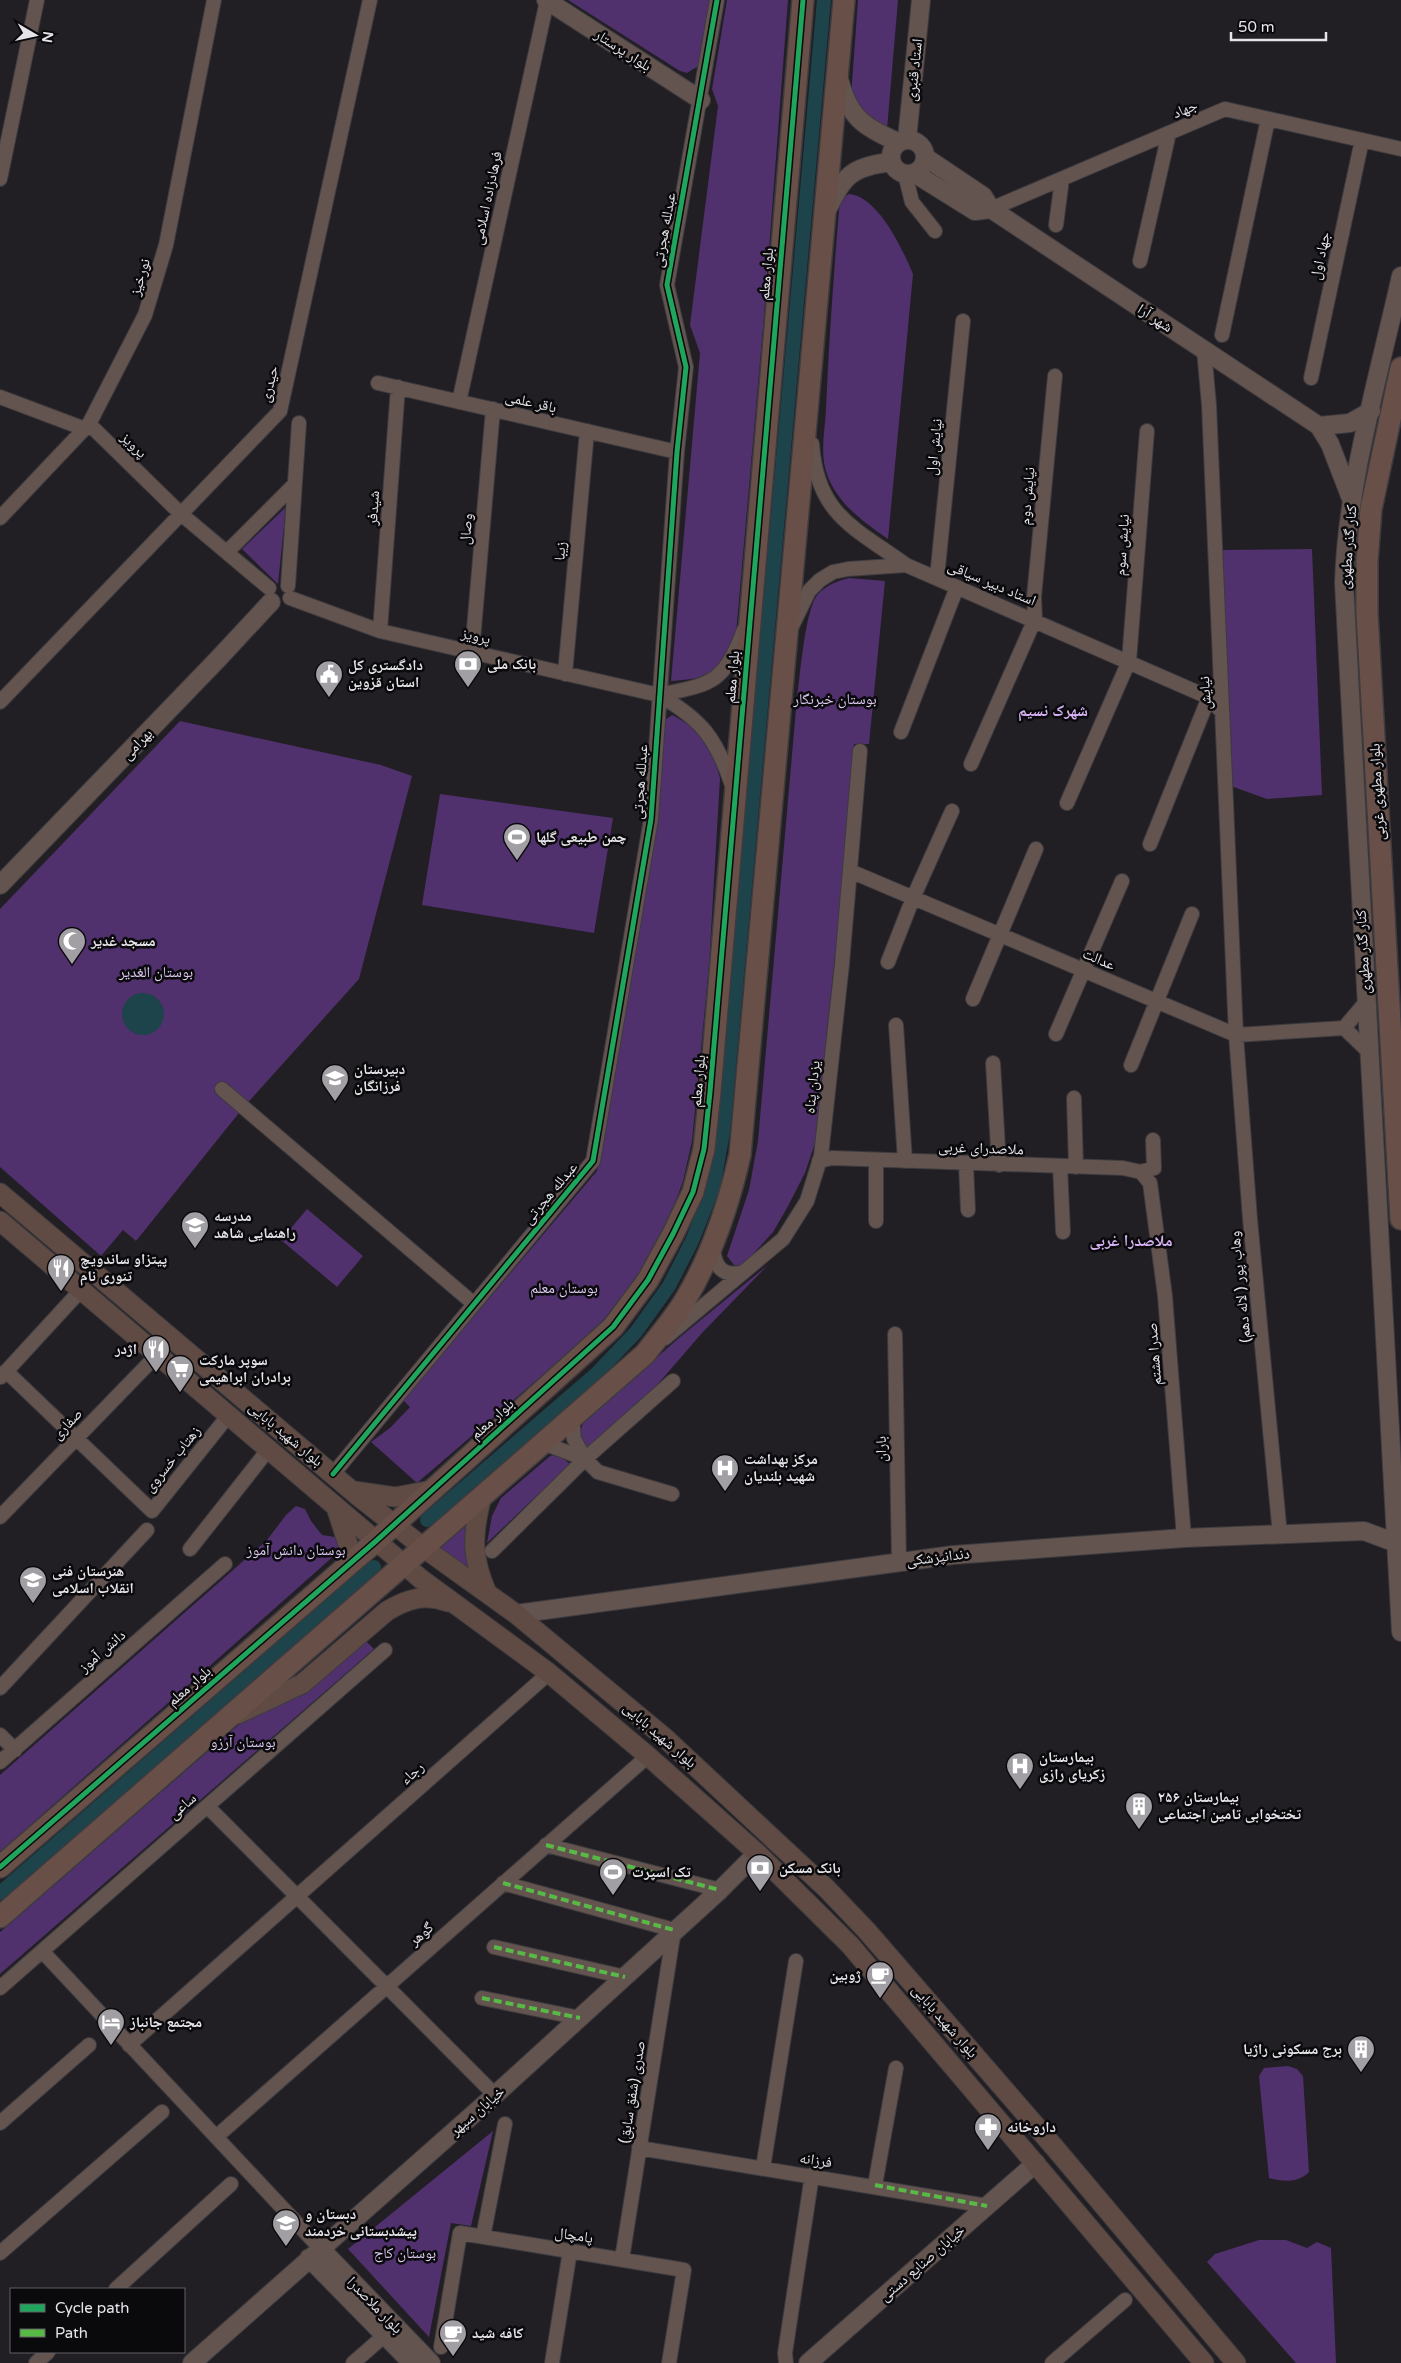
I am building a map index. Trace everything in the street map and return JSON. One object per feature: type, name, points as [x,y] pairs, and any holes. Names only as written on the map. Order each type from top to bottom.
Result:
[{"type":"main road","name":"بلوار معلم","points":[[0,1867],[376,1541],[613,1327],[648,1280],[693,1192],[704,1148],[710,1092],[734,791],[803,0]]},
{"type":"main road","points":[[0,1917],[645,1354],[683,1303],[713,1246],[728,1205],[740,1155],[844,0]]},
{"type":"main road","name":"بلوار مطهری غربی","points":[[1401,368],[1371,510],[1367,561],[1367,613],[1401,1206]]},
{"type":"main road","name":"بلوار شهید بابایی","points":[[0,1193],[351,1490],[424,1548],[516,1614],[664,1737],[827,1889],[867,1931],[1042,2133],[1236,2363]]},
{"type":"main road","name":"بلوار شهید بابایی","points":[[0,1222],[405,1565],[549,1673],[648,1756],[757,1853],[850,1945],[1036,2162],[1204,2363]]},
{"type":"main road","points":[[351,1490],[395,1497],[432,1490]]},
{"type":"main road","points":[[482,1496],[476,1521],[474,1547],[478,1572],[488,1594]]},
{"type":"main road","points":[[336,1507],[353,1560]]},
{"type":"main road","points":[[228,1719],[302,1684],[387,1611],[401,1603],[428,1597],[446,1601],[462,1608]]},
{"type":"street","points":[[0,179],[37,0]]},
{"type":"street","name":"نورخیز","points":[[0,518],[87,427],[145,315],[166,245],[214,0]]},
{"type":"street","name":"حیدری","points":[[0,702],[280,411],[370,0]]},
{"type":"street","name":"بلوار پرستار","points":[[547,0],[701,100]]},
{"type":"street","name":"فرهادزاده اسلامی","points":[[459,402],[547,0]]},
{"type":"street","name":"عبدلله هجرتی","points":[[333,1474],[593,1161],[650,819],[677,452],[686,367],[667,285],[701,100],[717,0]]},
{"type":"street","name":"استاد قنبری","points":[[903,140],[921,0]]},
{"type":"street","name":"شهر آرا","points":[[838,71],[844,99],[851,112],[860,122],[903,140],[913,140],[922,146],[925,157],[983,196],[991,210],[1319,426]]},
{"type":"street","name":"جهاد","points":[[991,210],[1225,109],[1401,150]]},
{"type":"street","points":[[1222,335],[1268,119]]},
{"type":"street","points":[[1140,261],[1169,133]]},
{"type":"street","points":[[825,214],[850,173],[869,165],[891,162],[891,151],[903,140]]},
{"type":"street","name":"جهاد اول","points":[[1310,378],[1362,140]]},
{"type":"street","points":[[925,157],[922,167],[909,174],[912,202],[935,231]]},
{"type":"street","name":"شهر آرا","points":[[891,162],[896,170],[909,174],[975,210],[991,210]]},
{"type":"street","points":[[1056,225],[1062,179]]},
{"type":"street","name":"کنار گذر مطهری","points":[[1401,276],[1352,501],[1345,551],[1344,583],[1389,1425],[1394,1513],[1398,1546],[1401,1632]]},
{"type":"street","name":"نیایش اول","points":[[937,577],[963,321]]},
{"type":"street","name":"نيايش","points":[[1204,350],[1209,405],[1236,1035]]},
{"type":"street","name":"نیایش دوم","points":[[1034,619],[1034,597],[1055,376]]},
{"type":"street","name":"باقر علمی","points":[[378,383],[677,452]]},
{"type":"street","name":"شیدفر","points":[[380,631],[398,387]]},
{"type":"street","name":"پرویز","points":[[0,397],[87,427],[181,514],[227,552],[270,595]]},
{"type":"street","name":"وصال","points":[[472,652],[492,409]]},
{"type":"street","points":[[807,410],[813,461],[825,498],[850,527],[906,565]]},
{"type":"street","points":[[1352,501],[1330,444],[1319,426],[1350,423],[1371,411]]},
{"type":"street","points":[[289,592],[280,582],[270,595],[283,605],[289,592],[299,423]]},
{"type":"street","name":"زیبا","points":[[565,674],[587,431]]},
{"type":"street","name":"نیایش سوم","points":[[1066,803],[1129,661],[1147,431]]},
{"type":"street","points":[[227,552],[294,485]]},
{"type":"street","name":"استاد دبیر سیاقی","points":[[787,638],[809,591],[820,580],[834,572],[848,569],[906,565],[1034,619],[1208,697]]},
{"type":"street","points":[[901,732],[957,587]]},
{"type":"street","name":"پرویز","points":[[289,592],[380,631],[659,695],[697,721],[713,740],[724,761],[734,791]]},
{"type":"street","name":"بهرامی","points":[[0,885],[218,660],[270,595]]},
{"type":"street","name":"پرویز","points":[[659,695],[706,685],[719,676],[735,651],[750,612]]},
{"type":"street","points":[[972,764],[1034,619]]},
{"type":"street","points":[[1150,844],[1208,697],[1220,676]]},
{"type":"street","points":[[1208,697],[1222,712]]},
{"type":"street","name":"یزدان پناه","points":[[645,1354],[684,1324],[783,1239],[807,1201],[819,1161],[842,964],[860,751]]},
{"type":"street","points":[[888,962],[913,898],[952,811]]},
{"type":"street","points":[[973,999],[1002,935],[1036,849]]},
{"type":"street","name":"عدالت","points":[[850,871],[1236,1035],[1344,1028]]},
{"type":"street","points":[[1056,1034],[1122,881]]},
{"type":"street","points":[[1131,1066],[1192,914]]},
{"type":"street","points":[[1361,916],[1386,958]]},
{"type":"street","points":[[1366,1002],[1344,1028],[1369,1052]]},
{"type":"street","points":[[896,1025],[905,1161]]},
{"type":"street","name":"وهاب پور ( لاله دهم)","points":[[1236,1035],[1250,1219],[1280,1535]]},
{"type":"street","points":[[993,1063],[998,1165]]},
{"type":"street","points":[[222,1089],[474,1304]]},
{"type":"street","points":[[1074,1098],[1076,1167]]},
{"type":"street","points":[[1141,1172],[1154,1168],[1153,1140]]},
{"type":"street","name":"ملاصدرای غربی","points":[[819,1161],[832,1158],[1123,1168],[1141,1172]]},
{"type":"street","points":[[876,1160],[876,1221]]},
{"type":"street","points":[[966,1164],[968,1210]]},
{"type":"street","points":[[1060,1166],[1064,1232]]},
{"type":"street","name":"صدرا هشتم","points":[[1141,1172],[1150,1183],[1165,1296],[1184,1538]]},
{"type":"street","points":[[713,1246],[714,1262],[718,1268],[730,1274],[744,1272]]},
{"type":"street","points":[[76,1438],[3,1374],[81,1290]]},
{"type":"street","name":"باران","points":[[895,1334],[899,1562]]},
{"type":"street","name":"صفاری","points":[[0,1516],[157,1355]]},
{"type":"street","points":[[1386,1367],[1401,1384]]},
{"type":"street","points":[[492,1551],[585,1459],[673,1382]]},
{"type":"street","points":[[1389,1425],[1401,1408]]},
{"type":"street","name":"زهتاب خسروی","points":[[76,1438],[152,1511],[228,1416]]},
{"type":"street","points":[[572,1418],[574,1439],[585,1459],[598,1472],[672,1494]]},
{"type":"street","points":[[543,1443],[585,1459]]},
{"type":"street","points":[[190,1549],[268,1450]]},
{"type":"street","name":"دندانپزشکی","points":[[1364,1531],[1394,1513]]},
{"type":"street","points":[[0,1688],[147,1530]]},
{"type":"street","name":"دندانپزشکی","points":[[516,1614],[899,1562],[1025,1548],[1184,1538],[1364,1531],[1398,1546]]},
{"type":"street","name":"دانش آموز","points":[[0,1762],[225,1564]]},
{"type":"street","name":"ساعی","points":[[0,1988],[385,1650]]},
{"type":"street","name":"رجاء","points":[[130,2045],[549,1673]]},
{"type":"street","points":[[0,1735],[15,1750]]},
{"type":"street","name":"گوهر","points":[[216,2137],[648,1756]]},
{"type":"street","points":[[207,1806],[495,2095]]},
{"type":"street","points":[[546,1845],[720,1890]]},
{"type":"street","name":"خیابان سپهر","points":[[192,2363],[495,2095],[720,1890],[757,1853]]},
{"type":"street","points":[[503,1883],[674,1930]]},
{"type":"street","name":"صدری (شفق سابق)","points":[[622,2259],[674,1930]]},
{"type":"street","points":[[494,1947],[625,1977]]},
{"type":"street","points":[[42,1951],[216,2137],[315,2253]]},
{"type":"street","points":[[763,2168],[796,1962]]},
{"type":"street","points":[[482,1998],[580,2018]]},
{"type":"street","points":[[0,2123],[89,2045]]},
{"type":"street","points":[[874,2186],[896,2068]]},
{"type":"street","points":[[0,2253],[162,2112]]},
{"type":"street","points":[[483,2237],[505,2124]]},
{"type":"street","name":"فرزانه","points":[[640,2148],[812,2175],[987,2206]]},
{"type":"street","name":"خیابان صنایع دستی","points":[[808,2363],[1036,2162]]},
{"type":"street","points":[[786,2363],[785,2353],[812,2175]]},
{"type":"street","points":[[117,2288],[231,2184]]},
{"type":"street","name":"پامچال","points":[[441,2347],[460,2233],[684,2270],[669,2363]]},
{"type":"street","points":[[552,2363],[570,2251]]},
{"type":"street","name":"بلوار ملاصدرا","points":[[315,2253],[385,2335],[412,2363]]},
{"type":"street","name":"بلوار ملاصدرا","points":[[315,2253],[431,2363]]},
{"type":"street","points":[[1052,2363],[1126,2300]]},
{"type":"street","points":[[353,2363],[385,2335]]},
{"type":"street","points":[[36,2363],[47,2353]]},
{"type":"green space","points":[[568,0],[710,0],[700,65],[687,73],[680,71]]},
{"type":"green space","points":[[727,0],[788,0],[763,328],[736,634],[724,657],[713,671],[697,678],[671,681],[700,353],[690,325],[718,106],[712,89]]},
{"type":"green space","points":[[858,0],[898,0],[887,129],[878,134],[851,97]]},
{"type":"green space","points":[[849,194],[860,197],[879,214],[896,239],[913,274],[888,539],[862,520],[846,505],[828,477],[824,461],[823,443],[840,199]]},
{"type":"green space","points":[[286,507],[278,584],[242,549]]},
{"type":"green space","points":[[1312,549],[1322,795],[1267,799],[1231,786],[1221,550]]},
{"type":"green space","name":"بوستان خبرنگار","points":[[849,578],[885,581],[869,744],[854,744],[840,909],[815,1143],[805,1173],[773,1232],[745,1263],[741,1266],[734,1265],[727,1256],[749,1190],[758,1141],[797,698],[806,628],[813,602],[818,594],[832,584]]},
{"type":"green space","name":"بوستان معلم","points":[[672,715],[691,727],[704,740],[713,756],[720,778],[709,966],[692,1141],[683,1181],[670,1217],[641,1272],[597,1328],[417,1483],[371,1442],[390,1428],[410,1407],[403,1400],[597,1171],[654,831],[665,720]]},
{"type":"green space","name":"بوستان الغدیر","points":[[180,721],[381,765],[412,776],[359,979],[243,1108],[136,1241],[123,1230],[101,1256],[0,1167],[0,909]]},
{"type":"green space","name":"چمن طبیعی گلها","points":[[440,794],[613,818],[594,933],[422,905]]},
{"type":"green space","points":[[307,1209],[363,1256],[337,1287],[281,1240]]},
{"type":"green space","points":[[768,1265],[702,1333],[651,1392],[622,1420],[586,1448],[580,1432],[583,1423],[680,1337]]},
{"type":"green space","points":[[557,1454],[570,1464],[487,1543],[492,1516],[501,1498],[550,1456]]},
{"type":"green space","name":"بوستان دانش آموز","points":[[296,1506],[305,1509],[311,1521],[322,1535],[335,1537],[345,1546],[0,1852],[0,1775],[267,1540],[286,1515]]},
{"type":"green space","points":[[469,1519],[465,1550],[469,1569],[439,1548]]},
{"type":"green space","name":"بوستان آرزو","points":[[364,1639],[374,1649],[0,1974],[0,1932],[251,1714]]},
{"type":"green space","points":[[1288,2066],[1297,2069],[1303,2076],[1309,2172],[1295,2180],[1285,2181],[1269,2178],[1259,2076],[1264,2068]]},
{"type":"green space","name":"بوستان کاج","points":[[493,2131],[471,2226],[451,2223],[429,2337],[348,2249]]},
{"type":"green space","points":[[1259,2240],[1286,2240],[1307,2248],[1317,2242],[1331,2248],[1336,2363],[1296,2363],[1207,2262],[1215,2254]]},
{"type":"water","points":[[143,993],[158,999],[164,1014],[158,1029],[143,1035],[128,1029],[122,1014],[128,999]]},
{"type":"waterway","points":[[427,1520],[596,1374],[636,1332],[669,1286],[692,1241],[713,1188],[723,1132],[824,0]]},
{"type":"waterway","points":[[0,1893],[374,1567]]},
{"type":"marked path","points":[[546,1845],[720,1890]]},
{"type":"marked path","points":[[503,1883],[674,1930]]},
{"type":"marked path","points":[[494,1947],[625,1977]]},
{"type":"marked path","points":[[482,1998],[580,2018]]},
{"type":"marked path","points":[[875,2185],[987,2206]]},
{"type":"cycle path","points":[[333,1474],[593,1161],[651,819],[677,452],[686,367],[667,285],[717,0]]},
{"type":"cycle path","points":[[0,1867],[376,1541],[613,1327],[648,1280],[693,1192],[704,1149],[710,1092],[803,0]]},
{"type":"place","name":"بانک ملی","points":[[468,688]]},
{"type":"place","name":"دادگستری کل استان قزوین","points":[[329,698]]},
{"type":"place","name":"چمن طبیعی گلها","points":[[517,861]]},
{"type":"place","name":"مسجد غدیر","points":[[72,965]]},
{"type":"place","name":"دبیرستان فرزانگان","points":[[335,1102]]},
{"type":"place","name":"مدرسه راهنمایی شاهد","points":[[195,1249]]},
{"type":"place","name":"پیتزاو ساندویچ تنوری نام","points":[[61,1292]]},
{"type":"place","name":"اژدر","points":[[156,1373]]},
{"type":"place","name":"سوپر مارکت برادران ابراهیمی","points":[[180,1393]]},
{"type":"place","name":"مرکز بهداشت شهید بلندیان","points":[[725,1492]]},
{"type":"place","name":"هنرستان فنی انقلاب اسلامی","points":[[33,1604]]},
{"type":"place","name":"بیمارستان زکریای رازی","points":[[1020,1790]]},
{"type":"place","name":"بیمارستان ۲۵۶ تختخوابی تامین اجتماعی","points":[[1139,1830]]},
{"type":"place","name":"بانک مسکن","points":[[760,1892]]},
{"type":"place","name":"تک اسپرت","points":[[613,1896]]},
{"type":"place","name":"ژوبین","points":[[880,1999]]},
{"type":"place","name":"مجتمع جانباز","points":[[111,2046]]},
{"type":"place","name":"برج مسکونی راژیا","points":[[1361,2073]]},
{"type":"place","name":"داروخانه","points":[[988,2151]]},
{"type":"place","name":"دبستان و پیشدبستانی خردمند","points":[[286,2247]]},
{"type":"place","name":"کافه شید","points":[[453,2357]]},
{"type":"district","name":"شهرک نسیم","points":[[1053,710]]},
{"type":"district","name":"ملاصدرا غربی","points":[[1131,1240]]}]
